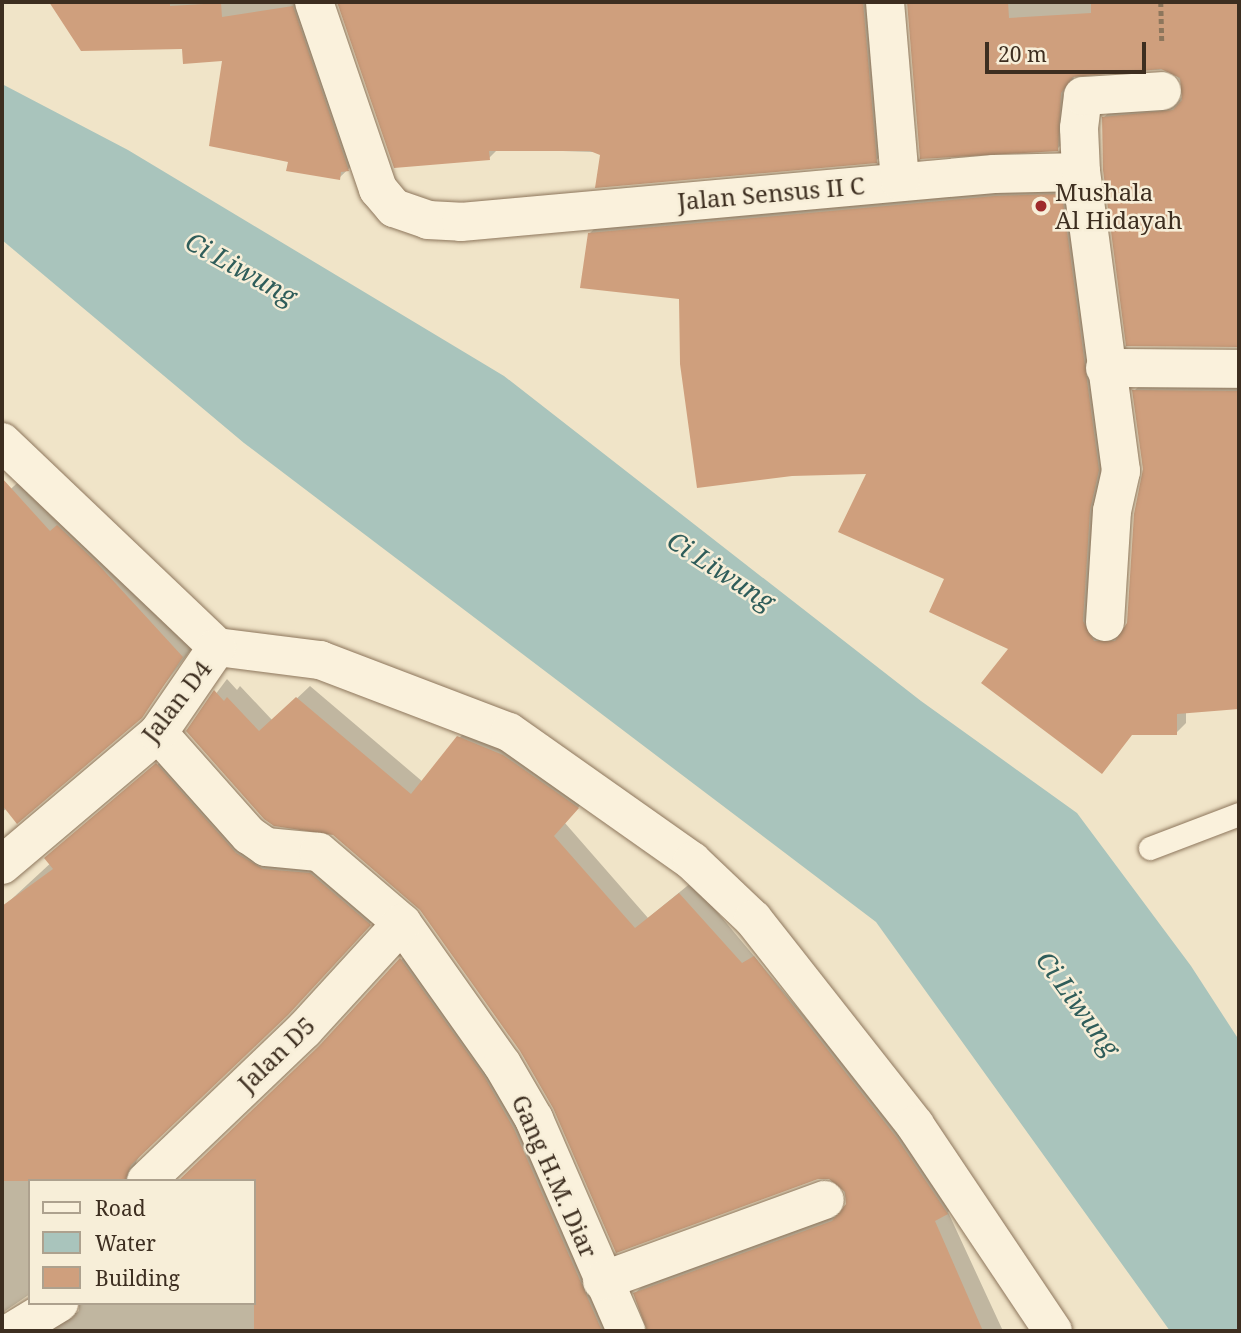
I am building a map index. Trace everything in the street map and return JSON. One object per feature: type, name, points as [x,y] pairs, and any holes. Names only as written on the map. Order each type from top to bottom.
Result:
[{"type":"street","name":"Jalan Sensus II C","points":[[314,2],[384,200],[428,220],[461,222],[900,181],[1081,172]]},
{"type":"street","points":[[885,2],[900,181]]},
{"type":"street","points":[[1105,622],[1112,511],[1121,471],[1105,368],[1081,172],[1083,96],[1162,91]]},
{"type":"street","points":[[1105,368],[1239,369]]},
{"type":"street","name":"Jalan D4","points":[[2,442],[218,647],[158,733],[2,865]]},
{"type":"street","points":[[218,647],[320,660],[509,732],[692,861],[753,919],[915,1125],[1053,1331]]},
{"type":"street","name":"Gang H.M. Diar","points":[[158,733],[249,835],[266,847],[319,852],[402,923],[502,1064],[534,1119],[602,1281],[626,1331]]},
{"type":"street","name":"Jalan D5","points":[[148,1179],[304,1030],[402,923]]},
{"type":"street","points":[[602,1281],[825,1200]]},
{"type":"street","points":[[13,1331],[56,1305]]},
{"type":"lane","points":[[1150,848],[1239,814]]},
{"type":"water","name":"Ci Liwung","points":[[2,84],[128,150],[504,376],[921,701],[1077,813],[1191,966],[1239,1040],[1239,1331],[1170,1331],[876,922],[244,443],[2,240]]},
{"type":"building","points":[[49,2],[170,2],[170,6],[221,3],[222,17],[293,6],[349,171],[341,172],[340,180],[286,171],[288,162],[209,146],[222,61],[183,64],[182,49],[81,51]]},
{"type":"building","points":[[337,2],[863,2],[877,163],[595,188],[600,155],[590,151],[489,151],[490,160],[394,168]]},
{"type":"building","points":[[907,2],[1008,2],[1009,18],[1091,13],[1091,2],[1239,2],[1239,347],[1126,346],[1103,170],[1102,117],[1173,110],[1182,100],[1180,78],[1161,69],[1073,77],[1061,93],[1058,151],[920,159]]},
{"type":"building","points":[[1062,194],[1099,470],[1090,510],[1083,621],[1094,641],[1115,641],[1127,623],[1134,514],[1143,469],[1132,390],[1239,391],[1239,709],[1177,714],[1177,735],[1132,735],[1102,774],[981,683],[1008,649],[929,612],[944,579],[838,532],[866,474],[792,476],[697,488],[680,364],[679,299],[580,288],[588,233],[995,196]]},
{"type":"building","points":[[2,478],[50,531],[57,525],[95,561],[183,657],[142,718],[17,824],[2,805]]},
{"type":"building","points":[[214,690],[224,701],[227,697],[259,731],[296,697],[411,794],[457,736],[503,755],[579,808],[554,836],[635,928],[679,893],[742,963],[754,956],[897,1138],[948,1214],[935,1221],[983,1331],[647,1331],[633,1293],[832,1221],[846,1204],[845,1192],[829,1179],[818,1179],[616,1253],[553,1108],[520,1051],[420,910],[333,835],[274,826],[264,819],[186,731]]},
{"type":"building","points":[[156,763],[236,853],[263,869],[310,873],[371,925],[288,1015],[131,1165],[126,1179],[2,1181],[2,906],[53,869],[44,858]]},
{"type":"building","points":[[400,958],[484,1076],[514,1129],[602,1331],[254,1331],[256,1179],[180,1179],[319,1046]]},
{"type":"place","name":"Mushala Al Hidayah","points":[[1041,206]]}]
